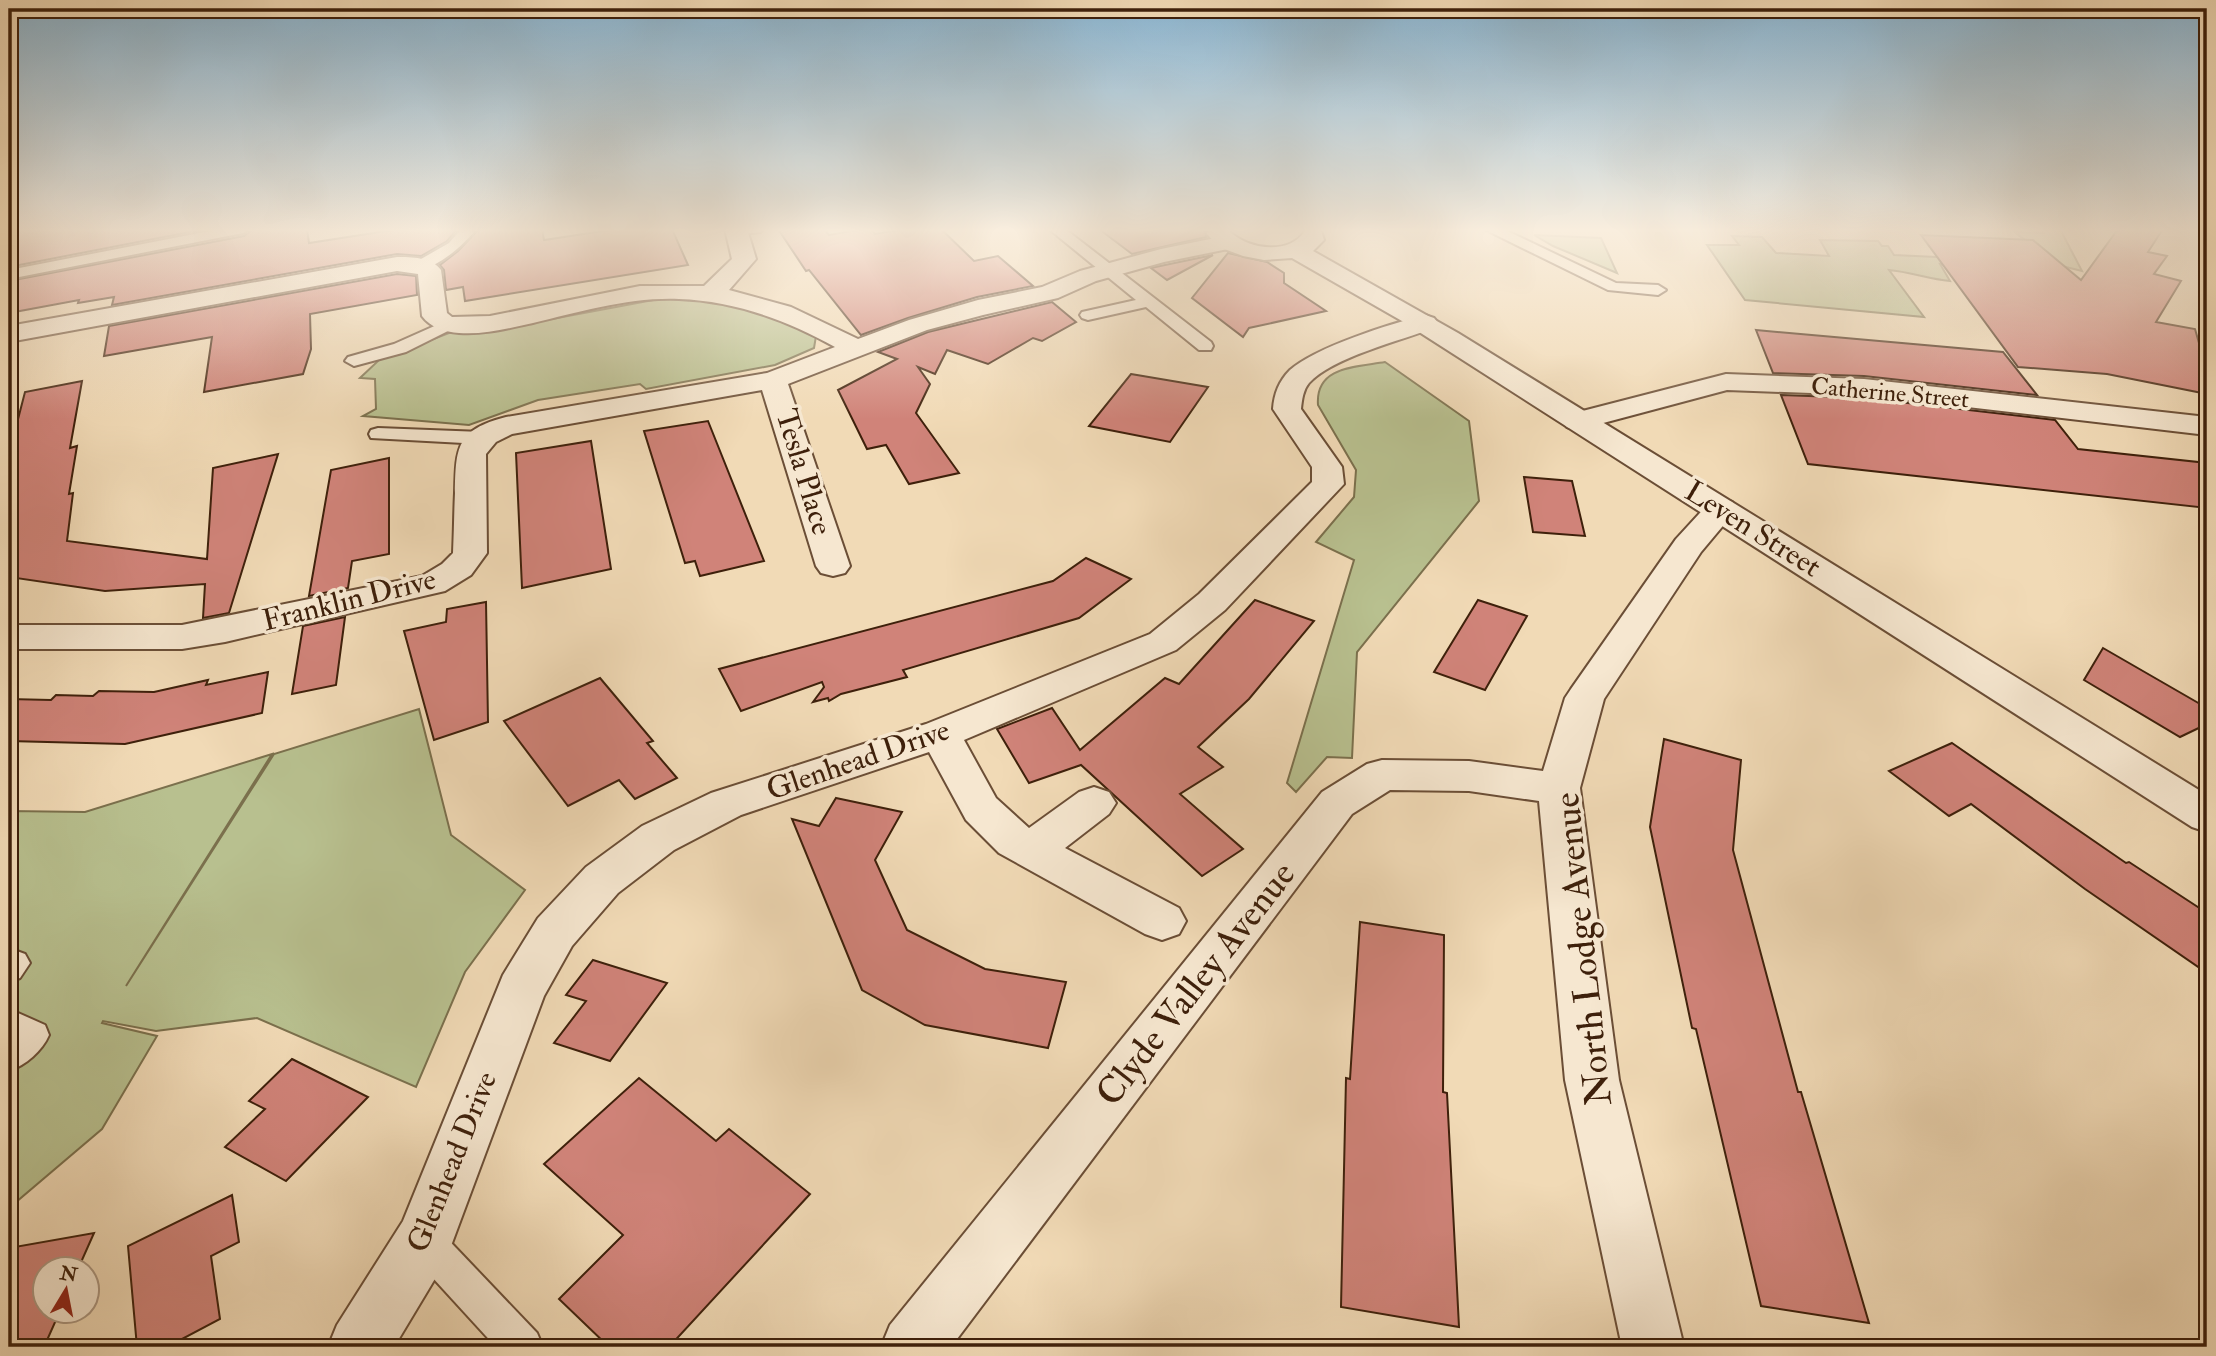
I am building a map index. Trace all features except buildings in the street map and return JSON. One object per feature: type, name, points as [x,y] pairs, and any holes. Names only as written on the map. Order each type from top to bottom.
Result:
[{"type":"street","points":[[9,334],[236,292]]},
{"type":"street","points":[[432,292],[435,316],[438,322],[448,325],[480,325],[648,292]]},
{"type":"street","points":[[666,292],[711,293],[796,318],[827,331],[853,347]]},
{"type":"street","points":[[482,438],[490,431],[506,426],[773,380],[853,347],[966,311],[1051,292]]},
{"type":"street","name":"Leven Street","points":[[1379,292],[1577,421],[2207,816]]},
{"type":"street","name":"Glenhead Drive","points":[[359,1347],[424,1241],[521,990],[555,932],[602,880],[658,838],[726,804],[940,734],[1163,642],[1212,602],[1328,484],[1327,467],[1287,409],[1289,390],[1301,375],[1325,361],[1425,323]]},
{"type":"street","name":"Tesla Place","points":[[773,380],[833,566]]},
{"type":"street","name":"Catherine Street","points":[[1577,421],[1726,382],[1864,387],[2207,426]]},
{"type":"street","name":"Franklin Drive","points":[[9,637],[137,639],[182,636],[225,630],[433,584],[451,575],[464,564],[470,553],[471,454],[482,438]]},
{"type":"street","name":"North Lodge Avenue","points":[[1653,1347],[1592,1080],[1559,788],[1585,698],[1688,546],[1721,509]]},
{"type":"street","points":[[940,734],[981,809],[1015,841],[1162,920]]},
{"type":"street","name":"Clyde Valley Avenue","points":[[912,1347],[1337,803],[1382,775],[1469,776],[1559,788]]},
{"type":"street","points":[[1032,849],[1094,803]]},
{"type":"lane","points":[[1134,292],[1205,346]]},
{"type":"lane","points":[[1088,315],[1147,302]]},
{"type":"lane","points":[[354,361],[400,348],[448,325]]},
{"type":"lane","points":[[378,434],[482,438]]},
{"type":"lane","points":[[9,1023],[33,1035],[9,1056]]},
{"type":"lane","points":[[424,1241],[523,1347]]},
{"type":"green space","points":[[1740,292],[1906,292],[1924,317],[1745,300]]},
{"type":"green space","points":[[664,298],[703,300],[762,312],[816,336],[814,348],[775,365],[646,389],[640,384],[538,400],[469,425],[363,416],[376,409],[375,379],[360,378],[379,360],[449,333],[498,329]]},
{"type":"green space","points":[[1385,362],[1469,421],[1479,501],[1357,652],[1352,758],[1327,757],[1296,792],[1287,783],[1354,560],[1316,542],[1354,497],[1356,470],[1318,405],[1319,392],[1330,376],[1340,371]]},
{"type":"green space","points":[[419,709],[451,835],[525,890],[465,972],[416,1087],[257,1018],[156,1031],[103,1021],[102,1023],[157,1036],[102,1129],[9,1208],[9,1076],[36,1051],[9,1039],[9,811],[85,812],[272,754],[126,986],[274,754]]}]
